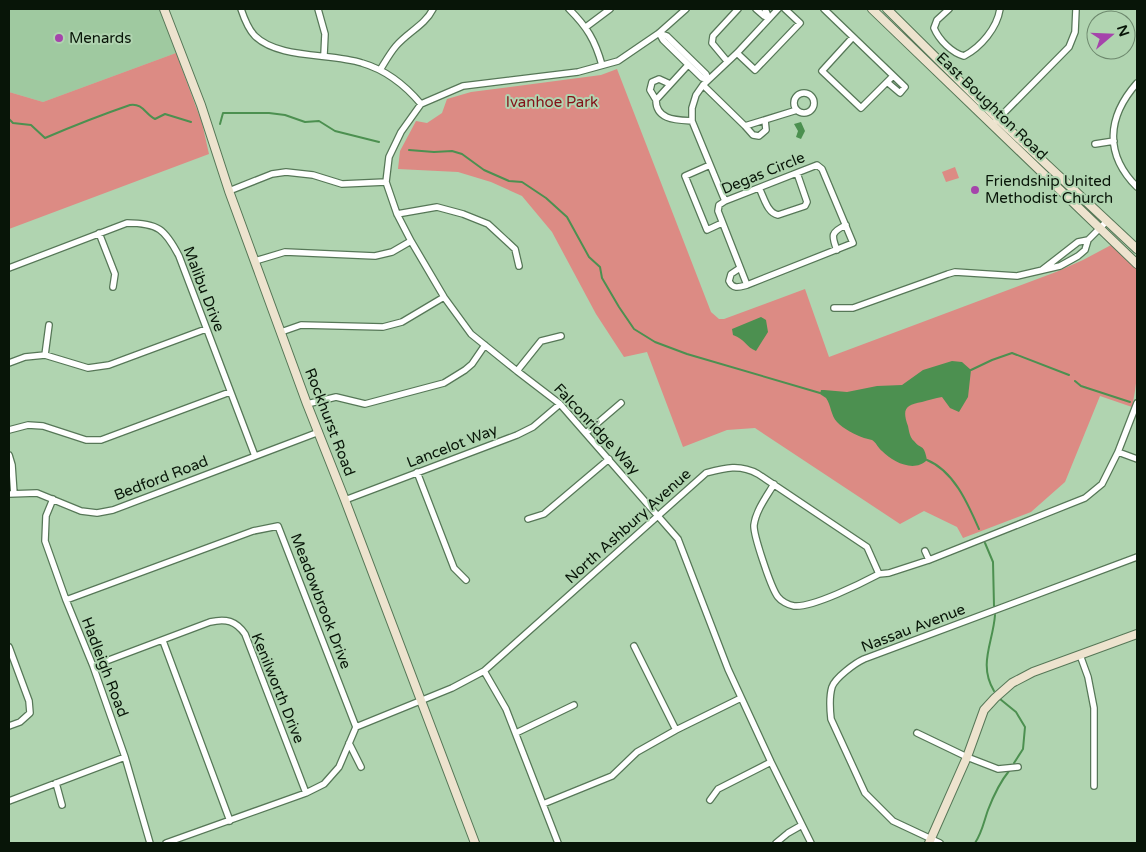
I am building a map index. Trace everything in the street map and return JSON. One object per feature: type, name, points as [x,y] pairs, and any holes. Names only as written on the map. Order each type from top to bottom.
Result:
[{"type":"street","name":"Rockhurst Road","points":[[164,9],[201,105],[228,191],[282,332],[307,404],[346,500],[475,843]]},
{"type":"street","points":[[241,9],[254,36],[266,45],[280,50],[324,55],[361,62],[380,70],[410,91],[421,104],[463,86],[578,72],[618,60],[659,34],[686,9]]},
{"type":"street","points":[[318,9],[325,34],[324,55]]},
{"type":"street","points":[[380,70],[396,45],[423,24],[433,9]]},
{"type":"street","points":[[569,9],[586,27],[598,50],[602,65]]},
{"type":"street","points":[[586,27],[610,9]]},
{"type":"street","points":[[727,61],[712,43],[713,36],[738,9]]},
{"type":"street","points":[[756,9],[764,16],[770,18]]},
{"type":"street","points":[[765,9],[768,11],[770,18]]},
{"type":"street","points":[[725,201],[692,121],[692,108],[696,95],[708,79],[778,9]]},
{"type":"street","points":[[737,52],[755,70],[800,23],[785,9]]},
{"type":"street","points":[[824,9],[905,87],[900,93],[888,82]]},
{"type":"street","name":"East Boughton Road","points":[[872,9],[1137,264]]},
{"type":"street","name":"East Boughton Road","points":[[887,9],[998,119],[1137,249]]},
{"type":"street","points":[[949,9],[937,20],[934,28],[937,36],[956,54],[964,56],[971,52],[993,28],[998,20],[1000,9]]},
{"type":"street","points":[[992,126],[1069,48],[1075,32],[1076,9]]},
{"type":"street","points":[[659,34],[662,40],[702,78],[708,79]]},
{"type":"street","points":[[659,34],[667,36],[706,74],[708,79]]},
{"type":"street","points":[[852,37],[822,71],[861,108],[893,76]]},
{"type":"street","points":[[656,100],[688,65]]},
{"type":"street","points":[[670,84],[659,79],[652,82],[650,90],[661,115],[672,120],[692,121]]},
{"type":"street","points":[[1137,83],[1120,106],[1114,121],[1116,154],[1123,170],[1137,187]]},
{"type":"street","points":[[703,85],[753,135],[759,136],[766,130],[765,120]]},
{"type":"street","name":"Falconridge Way","points":[[421,104],[401,132],[389,157],[386,182],[397,214],[411,241],[444,298],[471,334],[560,404],[659,515],[681,544],[741,698],[811,843]]},
{"type":"street","points":[[745,126],[797,110]]},
{"type":"street","points":[[1095,144],[1114,141]]},
{"type":"street","points":[[710,165],[685,176],[707,230],[722,223]]},
{"type":"street","name":"Degas Circle","points":[[817,166],[822,168],[853,243],[747,285],[718,212],[719,205],[725,201],[759,188],[817,166]]},
{"type":"street","points":[[228,191],[272,174],[286,172],[313,175],[342,184],[386,182]]},
{"type":"street","points":[[759,188],[770,212],[775,214],[778,215],[805,206],[807,202],[797,173]]},
{"type":"street","points":[[397,214],[436,207],[463,214],[488,224],[515,249],[519,266]]},
{"type":"street","points":[[834,308],[853,308],[948,274],[961,272],[1016,276],[1060,266],[1085,250],[1088,240],[1107,221]]},
{"type":"street","name":"Malibu Drive","points":[[9,268],[127,223],[143,223],[155,227],[169,237],[179,256],[254,456]]},
{"type":"street","points":[[837,250],[832,239],[833,233],[837,229],[846,226]]},
{"type":"street","points":[[99,233],[115,274],[112,287]]},
{"type":"street","points":[[1042,270],[1078,242],[1088,240]]},
{"type":"street","points":[[255,260],[285,252],[375,256],[392,252],[411,241]]},
{"type":"street","points":[[740,268],[731,274],[729,282],[737,288],[747,285]]},
{"type":"street","points":[[282,332],[301,326],[383,327],[402,322],[444,298]]},
{"type":"street","points":[[45,355],[48,325]]},
{"type":"street","points":[[9,363],[25,357],[45,355],[88,368],[109,366],[206,329]]},
{"type":"street","points":[[517,371],[541,341],[561,336]]},
{"type":"street","points":[[307,404],[336,398],[365,404],[444,383],[472,364],[486,345]]},
{"type":"street","points":[[9,430],[28,425],[43,426],[86,440],[101,440],[230,392]]},
{"type":"street","points":[[586,433],[621,403]]},
{"type":"street","points":[[774,484],[757,513],[754,526],[756,541],[778,597],[795,606],[807,605],[858,586],[879,574],[889,573],[929,560],[1085,498],[1102,484],[1118,452],[1137,403]]},
{"type":"street","name":"Lancelot Way","points":[[346,500],[525,431],[560,404]]},
{"type":"street","name":"Bedford Road","points":[[11,494],[38,493],[81,511],[105,512],[319,432]]},
{"type":"street","points":[[1118,452],[1137,459]]},
{"type":"street","points":[[9,455],[12,465],[11,494]]},
{"type":"street","points":[[528,519],[544,514],[609,459]]},
{"type":"street","name":"North Ashbury Avenue","points":[[356,728],[452,688],[484,671],[706,473],[734,467],[749,469],[867,547],[879,574]]},
{"type":"street","points":[[418,472],[454,568],[466,580]]},
{"type":"street","name":"Hadleigh Road","points":[[53,500],[46,516],[45,541],[66,600],[93,666],[125,757],[150,843]]},
{"type":"street","name":"Meadowbrook Drive","points":[[66,600],[253,531],[278,526],[356,728]]},
{"type":"street","points":[[925,551],[929,560]]},
{"type":"street","name":"Nassau Avenue","points":[[940,843],[930,842],[893,821],[865,794],[831,719],[832,686],[848,668],[864,658],[1137,557]]},
{"type":"street","name":"Kenilworth Drive","points":[[93,666],[218,620],[232,622],[241,628],[245,634],[306,793]]},
{"type":"street","points":[[930,842],[967,757],[984,710],[995,698],[1020,678],[1137,634]]},
{"type":"street","points":[[163,640],[230,821]]},
{"type":"street","points":[[634,646],[676,730]]},
{"type":"street","points":[[9,651],[30,701],[30,713],[20,722],[9,726]]},
{"type":"street","points":[[1080,654],[1088,677],[1094,708],[1094,786]]},
{"type":"street","points":[[484,671],[506,709],[558,843]]},
{"type":"street","points":[[543,804],[612,776],[637,752],[676,730],[741,698]]},
{"type":"street","points":[[516,733],[574,705]]},
{"type":"street","points":[[166,843],[306,793],[324,784],[339,767],[356,728]]},
{"type":"street","points":[[917,733],[967,757],[998,769],[1018,766]]},
{"type":"street","points":[[349,743],[361,767]]},
{"type":"street","points":[[9,802],[125,757]]},
{"type":"street","points":[[710,800],[718,789],[771,762]]},
{"type":"street","points":[[56,783],[62,804]]},
{"type":"street","points":[[776,843],[802,825]]},
{"type":"shaded area","points":[[9,9],[159,9],[176,53],[43,102],[9,92]]},
{"type":"shaded area","points":[[801,122],[805,131],[801,139],[796,137],[798,131],[794,124]]},
{"type":"shaded area","points":[[761,317],[766,320],[768,332],[756,351],[733,335],[732,329]]},
{"type":"shaded area","points":[[952,361],[962,362],[971,370],[968,397],[959,412],[950,408],[942,397],[909,406],[906,409],[905,416],[911,436],[916,444],[923,449],[927,460],[916,466],[910,466],[892,459],[872,440],[850,432],[840,425],[835,420],[826,398],[820,394],[821,390],[847,392],[877,386],[902,385],[923,370]]},
{"type":"green space","points":[[176,53],[202,123],[209,154],[9,229],[9,92],[43,102]]},
{"type":"green space","name":"Ivanhoe Park","points":[[617,69],[711,312],[719,319],[724,319],[805,289],[829,357],[1056,272],[1113,244],[1137,267],[1138,356],[1132,407],[1100,396],[1065,482],[1031,512],[963,538],[957,527],[924,511],[900,524],[755,428],[727,430],[683,447],[647,352],[624,357],[596,314],[552,232],[522,196],[491,182],[458,172],[398,169],[400,151],[416,121],[427,123],[442,113],[447,99],[471,92],[601,75]]},
{"type":"green space","points":[[955,167],[959,178],[946,182],[942,172]]},
{"type":"waterway","points":[[9,119],[13,123],[31,125],[45,138],[130,105],[141,107],[155,119],[165,114],[191,122]]},
{"type":"waterway","points":[[220,124],[223,113],[269,113],[285,115],[305,122],[319,121],[335,131],[379,142]]},
{"type":"waterway","points":[[409,150],[452,151],[462,154],[484,170],[509,181],[522,182],[546,198],[567,217],[589,257],[600,267],[602,278],[634,329],[655,342],[687,354],[820,393]]},
{"type":"waterway","points":[[971,370],[1012,353],[1069,375]]},
{"type":"waterway","points":[[1075,381],[1081,386],[1130,402]]},
{"type":"waterway","points":[[927,460],[945,472],[959,489],[979,529]]},
{"type":"waterway","points":[[985,543],[993,562],[994,606]]},
{"type":"waterway","points":[[994,691],[989,681],[987,662],[995,615]]},
{"type":"waterway","points":[[1000,699],[1016,712],[1025,727],[1023,749],[1014,763]]},
{"type":"waterway","points":[[975,843],[994,795],[1009,771]]},
{"type":"place","name":"Menards","points":[[59,38]]},
{"type":"place","name":"Friendship United Methodist Church","points":[[975,190]]}]
